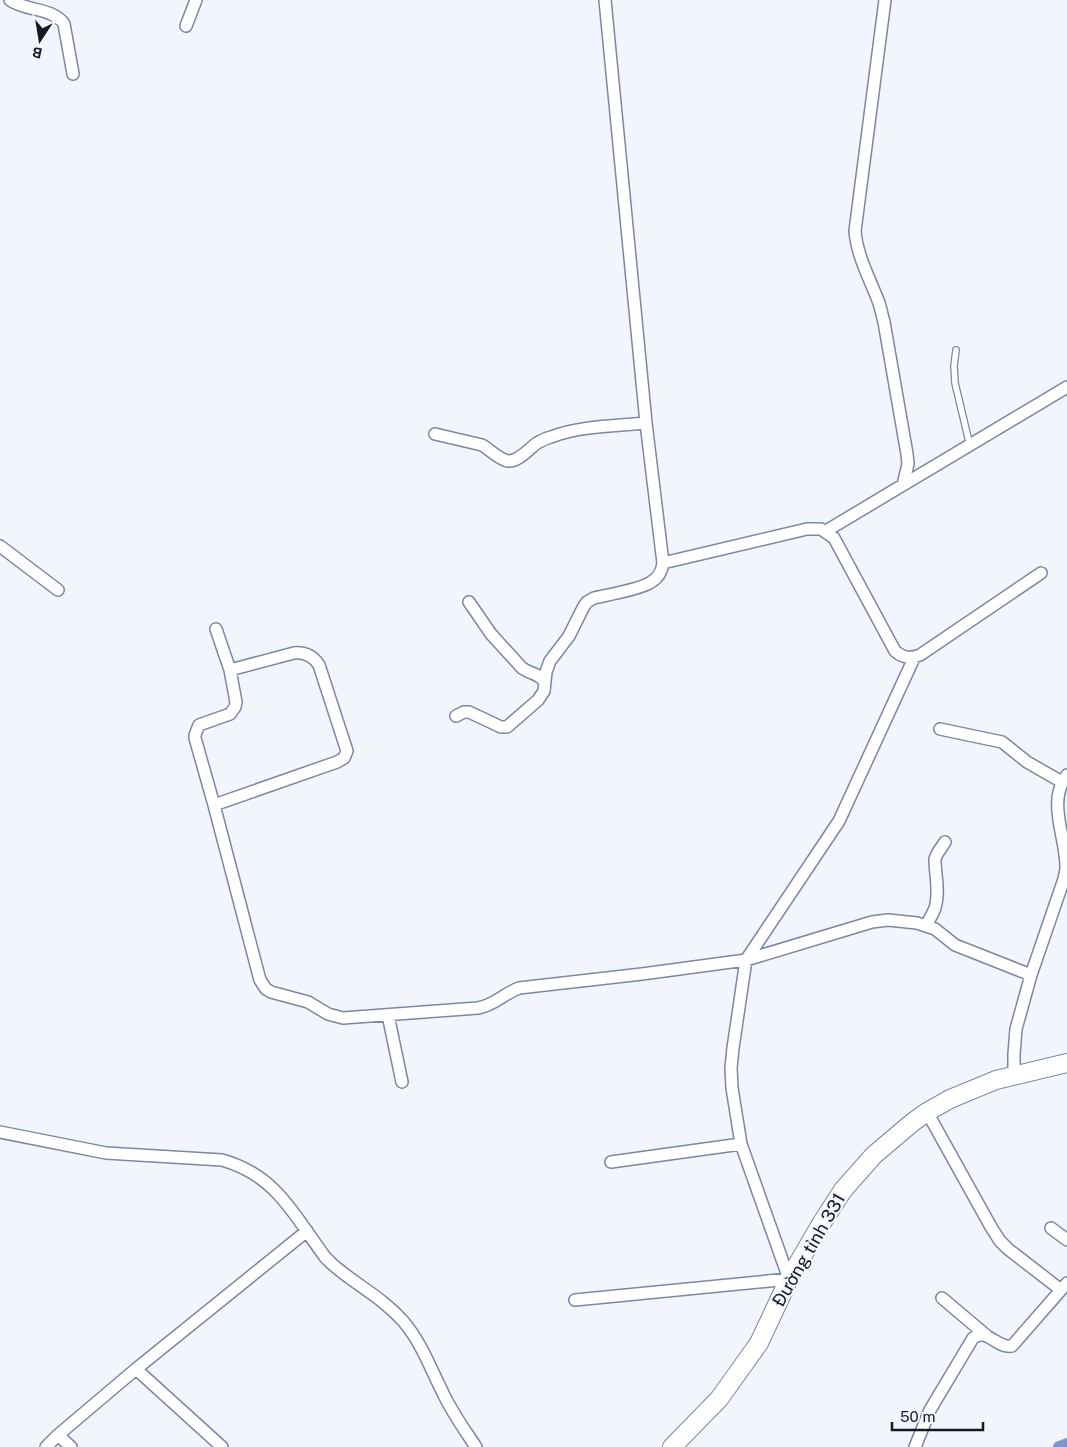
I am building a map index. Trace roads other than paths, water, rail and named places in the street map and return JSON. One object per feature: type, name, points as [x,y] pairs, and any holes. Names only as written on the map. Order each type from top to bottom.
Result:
[{"type":"main road","name":"Đường tỉnh 331","points":[[672,1447],[718,1399],[759,1343],[789,1279],[820,1224],[842,1190],[874,1155],[913,1122],[950,1100],[996,1080],[1067,1063]]},
{"type":"street","points":[[10,0],[18,5],[52,14],[61,20],[64,24],[74,74]]},
{"type":"street","points":[[186,26],[196,0]]},
{"type":"street","points":[[456,716],[464,712],[472,712],[501,727],[507,727],[538,700],[544,691],[546,672],[550,662],[569,636],[587,602],[594,598],[647,585],[658,577],[664,563],[646,423],[605,0]]},
{"type":"street","points":[[885,0],[855,231],[859,253],[884,322],[907,454],[908,464],[903,485]]},
{"type":"street","points":[[826,531],[1067,387]]},
{"type":"street","points":[[435,434],[482,445],[504,460],[509,461],[514,460],[538,442],[559,434],[646,423]]},
{"type":"street","points":[[664,563],[807,529],[816,528],[826,531],[834,538],[895,651],[904,657],[914,658],[1041,573]]},
{"type":"street","points":[[0,546],[58,590]]},
{"type":"street","points":[[469,602],[491,634],[522,668],[538,674],[545,682]]},
{"type":"street","points":[[216,629],[230,670],[236,696],[235,707],[230,714],[199,725],[194,734],[260,980],[271,992],[308,1002],[328,1014],[343,1018],[485,1007],[519,988],[746,960],[872,922],[888,920],[917,923],[935,929],[955,945],[1031,975]]},
{"type":"street","points":[[214,804],[337,762],[344,758],[347,751],[319,665],[312,656],[300,652],[294,653],[230,670]]},
{"type":"street","points":[[576,1300],[789,1279],[741,1144],[732,1088],[733,1048],[746,960],[838,821],[914,658]]},
{"type":"street","points":[[940,729],[1002,742],[1027,762],[1064,779],[1058,792],[1058,806],[1066,862],[1065,878],[1031,975],[1016,1029],[1014,1076]]},
{"type":"street","points":[[926,926],[936,902],[936,854],[945,842]]},
{"type":"street","points":[[388,1015],[402,1082]]},
{"type":"street","points":[[927,1112],[995,1234],[1008,1249],[1064,1287],[1012,1346],[1005,1347],[987,1336],[942,1298]]},
{"type":"street","points":[[0,1132],[99,1152],[222,1160],[235,1164],[258,1176],[280,1195],[324,1256],[386,1304],[404,1322],[423,1350],[442,1392],[476,1447]]},
{"type":"street","points":[[611,1162],[741,1144]]},
{"type":"street","points":[[1052,1228],[1067,1240]]},
{"type":"street","points":[[46,1447],[136,1369],[307,1231]]},
{"type":"street","points":[[915,1447],[930,1410],[973,1338],[978,1335],[987,1336]]},
{"type":"street","points":[[136,1369],[222,1447]]},
{"type":"street","points":[[58,1435],[72,1447]]},
{"type":"lane","points":[[956,350],[954,366],[955,383],[970,446]]},
{"type":"waterway","points":[[1059,1447],[1067,1444]]}]
